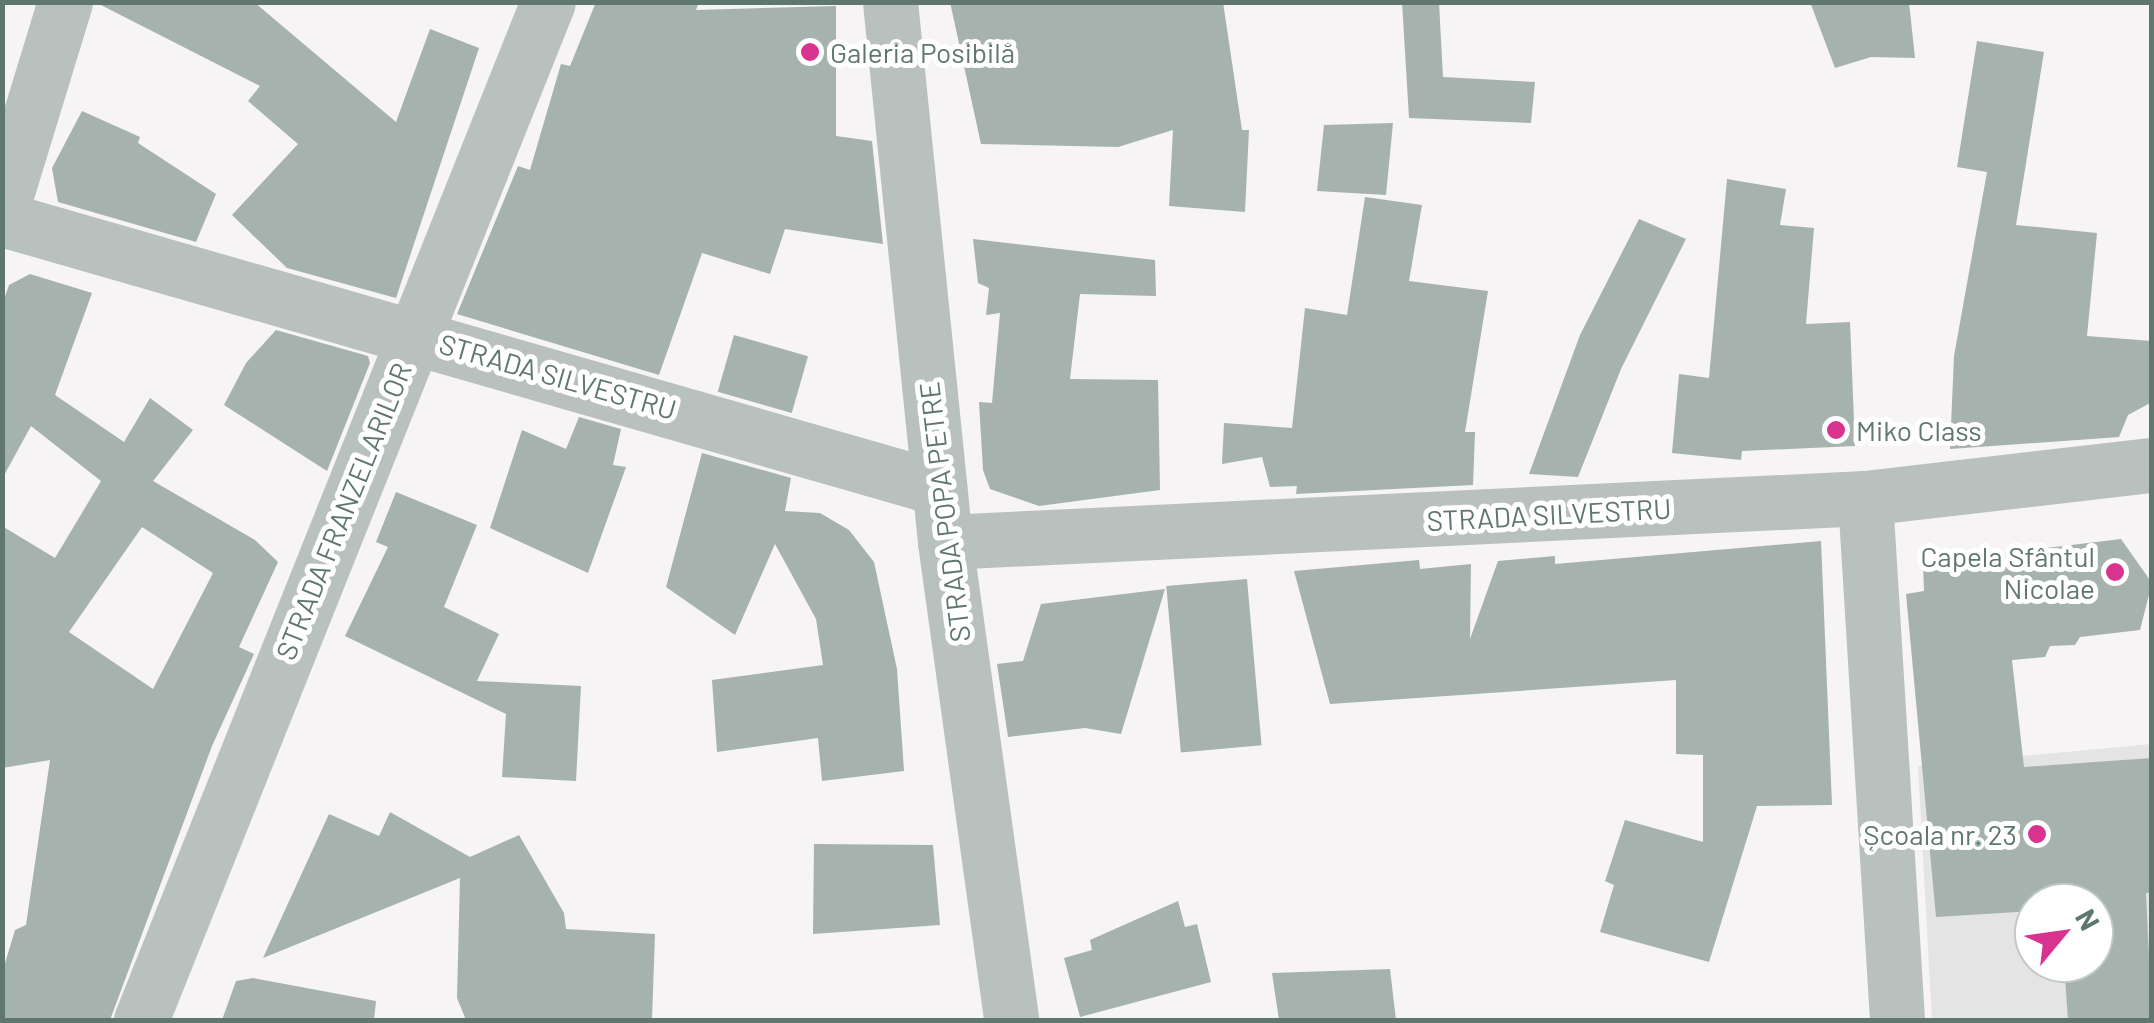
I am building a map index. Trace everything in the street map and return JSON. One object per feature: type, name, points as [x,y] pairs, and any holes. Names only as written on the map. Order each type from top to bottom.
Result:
[{"type":"street","points":[[2,208],[65,2]]},
{"type":"street","name":"STRADA FRANZELARILOR","points":[[141,1020],[548,2]]},
{"type":"street","name":"STRADA POPA PETRE","points":[[890,2],[945,542],[1011,1020]]},
{"type":"street","name":"STRADA SILVESTRU","points":[[2,219],[939,488]]},
{"type":"street","name":"STRADA SILVESTRU","points":[[945,542],[1865,498],[2152,465]]},
{"type":"street","points":[[1865,498],[1897,1020]]},
{"type":"shaded area","name":"Școala nr. 23","points":[[2151,744],[2151,1020],[1932,1020],[1918,766]]},
{"type":"building","points":[[95,2],[254,2],[396,122],[430,29],[479,48],[396,298],[287,268],[232,215],[298,144],[248,101],[260,86]]},
{"type":"building","points":[[596,2],[699,2],[696,10],[836,6],[836,136],[872,141],[883,244],[785,229],[770,274],[702,253],[659,375],[457,314],[518,166],[530,170],[561,64],[570,66]]},
{"type":"building","points":[[950,2],[1223,2],[1242,130],[1249,130],[1245,212],[1169,206],[1173,130],[1118,147],[981,144]]},
{"type":"building","points":[[1402,2],[1439,2],[1443,77],[1535,82],[1531,123],[1409,118]]},
{"type":"building","points":[[1810,2],[1909,2],[1915,58],[1871,57],[1835,68]]},
{"type":"building","points":[[1977,41],[2044,52],[2016,225],[2097,233],[2087,336],[2152,341],[2152,402],[2128,415],[2119,437],[1950,449],[1954,356],[1987,172],[1957,167]]},
{"type":"building","points":[[82,111],[140,137],[138,143],[216,194],[196,242],[58,202],[52,168]]},
{"type":"building","points":[[1393,123],[1386,195],[1317,191],[1324,125]]},
{"type":"building","points":[[1727,179],[1786,189],[1780,225],[1814,228],[1806,324],[1850,322],[1855,446],[1742,451],[1741,460],[1672,453],[1679,374],[1709,378]]},
{"type":"building","points":[[1365,197],[1422,205],[1409,281],[1488,291],[1465,432],[1475,432],[1473,485],[1296,494],[1297,486],[1270,487],[1262,457],[1222,464],[1224,423],[1292,428],[1305,308],[1347,315]]},
{"type":"building","points":[[1639,219],[1686,239],[1621,369],[1578,477],[1529,474],[1580,335]]},
{"type":"building","points":[[973,239],[1155,260],[1156,296],[1080,294],[1070,379],[1158,380],[1160,490],[1039,506],[990,489],[983,470],[979,402],[992,403],[1000,313],[986,315],[989,288],[978,283]]},
{"type":"building","points":[[30,274],[92,293],[55,395],[124,442],[150,398],[193,430],[153,481],[255,540],[278,562],[239,647],[254,654],[212,746],[110,1020],[2,1020],[2,973],[15,930],[26,925],[50,760],[2,768],[2,526],[55,558],[101,481],[31,426],[2,479],[2,305],[9,285]],"holes":[[[142,527],[213,573],[153,689],[69,632]]]},
{"type":"building","points":[[276,330],[368,356],[370,363],[327,471],[224,405],[246,363]]},
{"type":"building","points":[[734,335],[808,356],[792,413],[718,392]]},
{"type":"building","points":[[579,417],[621,429],[613,465],[626,467],[588,573],[490,528],[522,430],[566,449]]},
{"type":"building","points":[[702,453],[791,478],[785,511],[820,513],[849,530],[874,562],[897,669],[904,771],[822,781],[818,738],[717,752],[712,680],[823,665],[816,619],[775,544],[735,635],[666,587]]},
{"type":"building","points":[[396,492],[477,525],[444,607],[499,634],[477,681],[581,686],[576,781],[502,777],[506,714],[345,636],[388,547],[376,542]]},
{"type":"building","points":[[2121,539],[2152,583],[2140,630],[2080,637],[2075,645],[2050,646],[2045,657],[2012,660],[2024,767],[2152,758],[2152,893],[2146,893],[2152,1020],[2068,1020],[2065,983],[2114,983],[2114,883],[2014,883],[2014,912],[1936,917],[1906,594],[1924,591],[1923,563]]},
{"type":"building","points":[[1821,541],[1832,805],[1757,806],[1709,962],[1600,932],[1614,885],[1605,881],[1625,820],[1703,842],[1703,755],[1676,754],[1676,680],[1330,704],[1294,571],[1419,560],[1420,569],[1471,564],[1470,639],[1498,561],[1555,556],[1555,564]]},
{"type":"building","points":[[1247,579],[1262,745],[1181,752],[1166,586]]},
{"type":"building","points":[[1165,589],[1121,734],[1085,728],[1008,737],[997,664],[1023,661],[1041,604]]},
{"type":"building","points":[[390,812],[470,857],[519,835],[564,913],[566,929],[655,934],[652,1020],[466,1020],[457,998],[460,878],[263,958],[329,814],[379,836]]},
{"type":"building","points":[[814,844],[933,845],[940,925],[813,934]]},
{"type":"building","points":[[1178,901],[1185,927],[1197,924],[1211,982],[1080,1017],[1064,958],[1092,950],[1090,940]]},
{"type":"building","points":[[1390,969],[1396,1020],[1279,1020],[1272,973]]},
{"type":"building","points":[[253,978],[376,1001],[374,1020],[222,1020],[236,981]]},
{"type":"place","name":"Galeria Posibilă","points":[[810,52]]},
{"type":"place","name":"Miko Class","points":[[1836,430]]},
{"type":"place","name":"Capela Sfântul Nicolae","points":[[2115,572]]},
{"type":"place","name":"Școala nr. 23","points":[[2037,834]]}]
